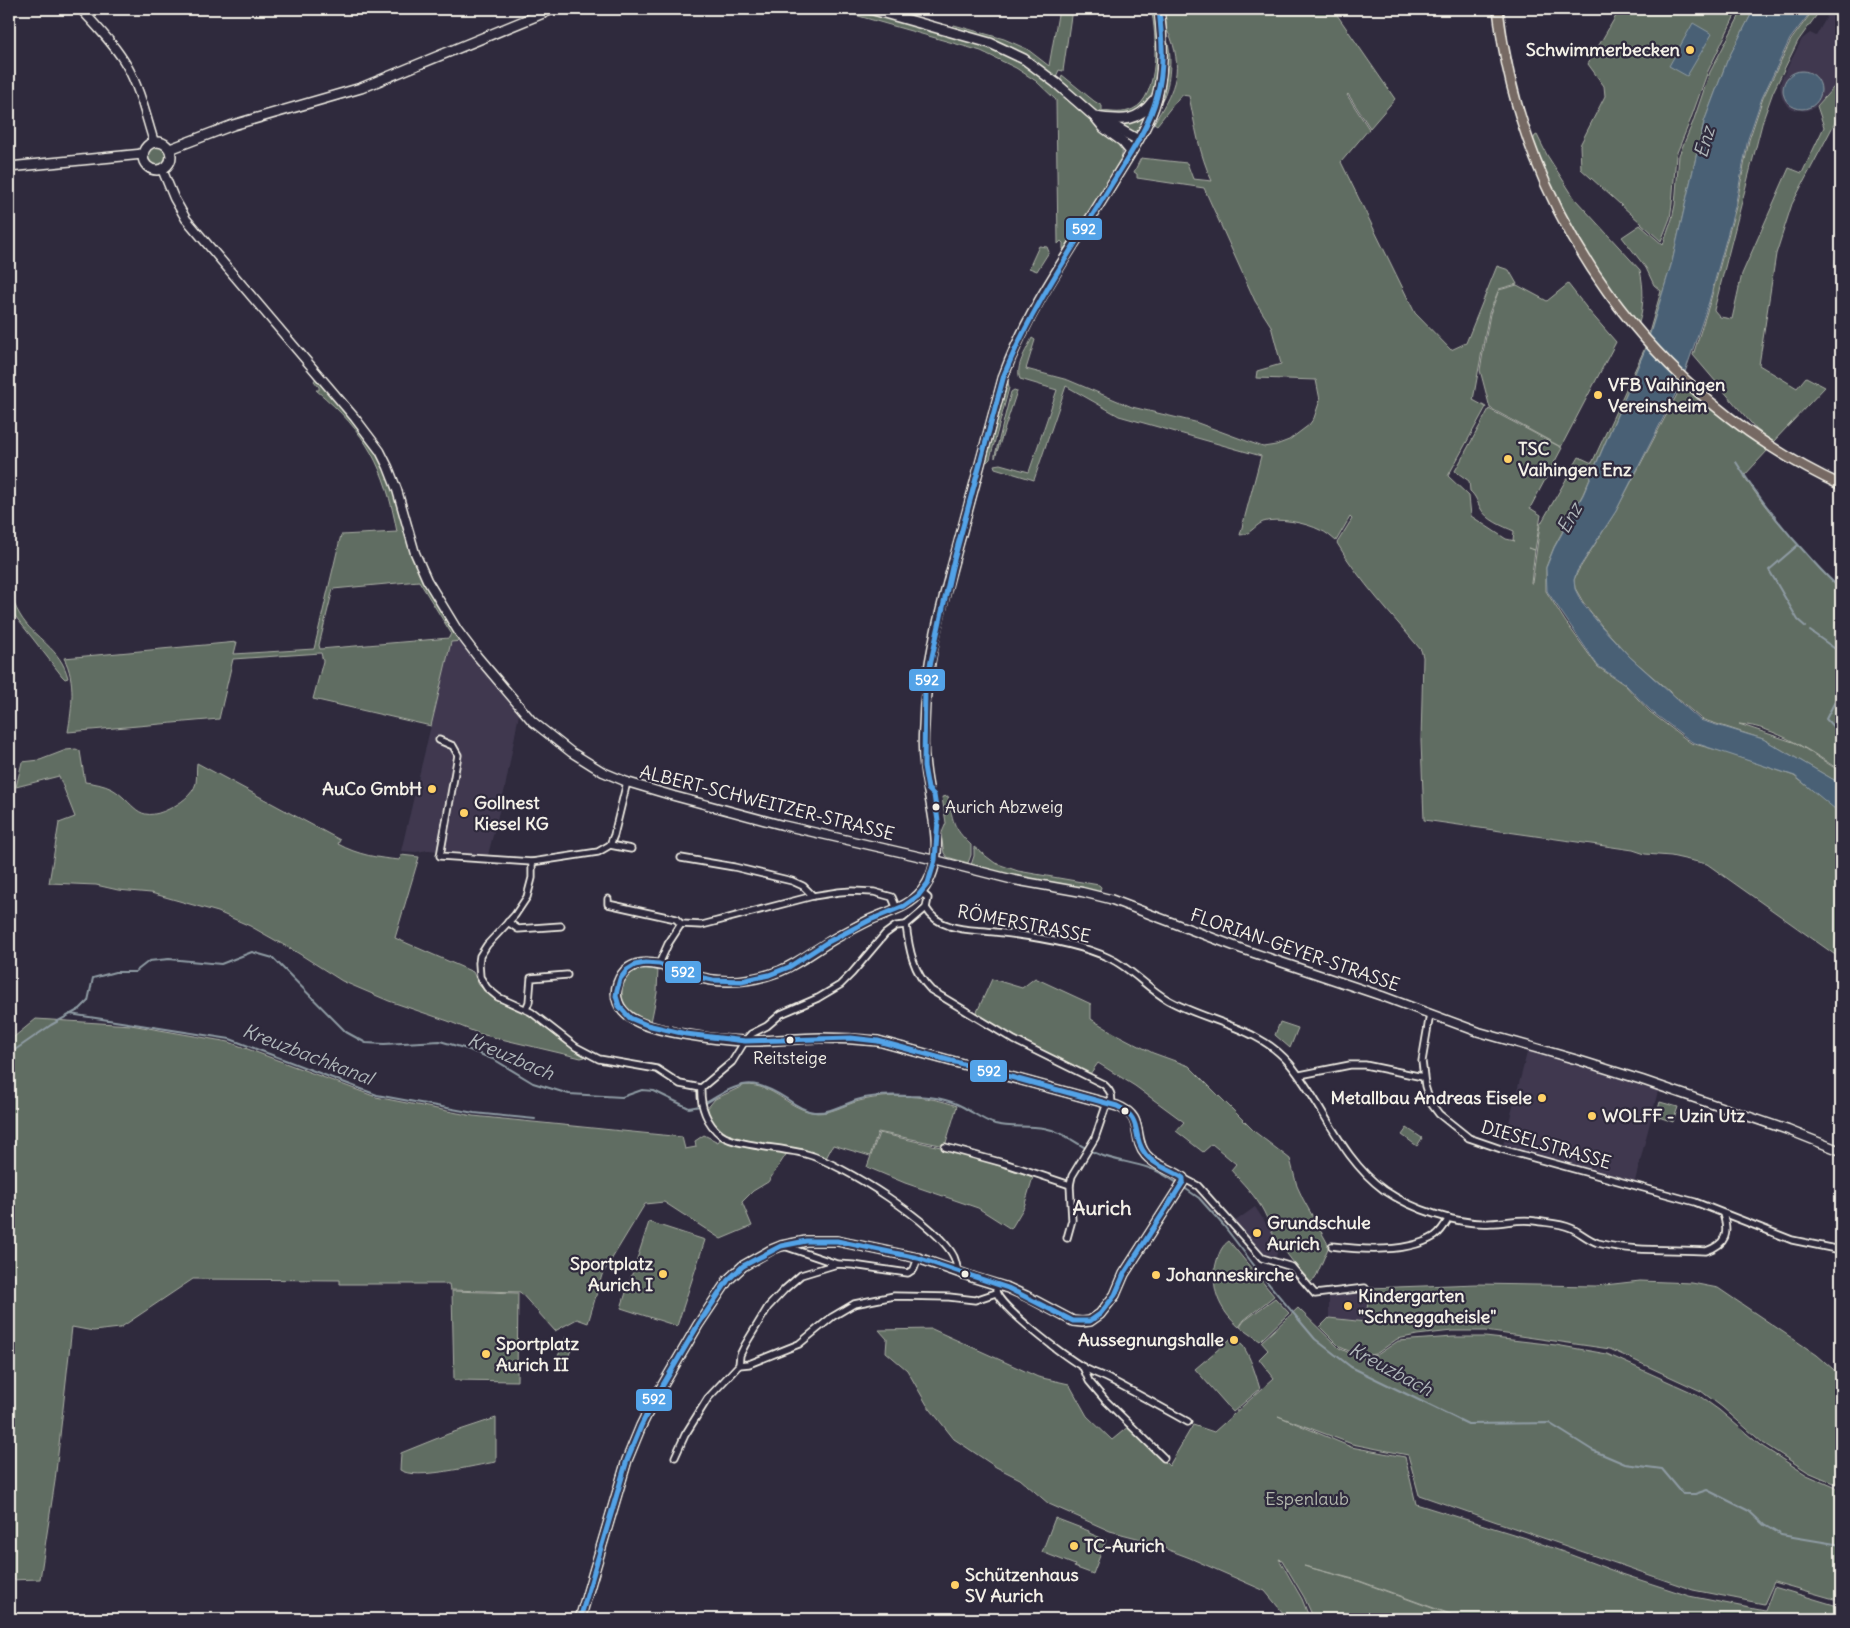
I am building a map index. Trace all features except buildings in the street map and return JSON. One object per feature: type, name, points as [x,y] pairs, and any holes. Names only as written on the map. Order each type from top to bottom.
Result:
[{"type":"main road","points":[[170,149],[233,125],[361,88],[554,9]]},
{"type":"main road","points":[[870,9],[990,43],[1008,51],[1040,70],[1095,117],[1131,152]]},
{"type":"main road","points":[[580,1619],[627,1460],[653,1402],[698,1325],[728,1280],[743,1266],[756,1257],[781,1246],[806,1241],[837,1241],[918,1258],[958,1272],[996,1289],[1008,1288],[1068,1318],[1082,1322],[1090,1321],[1100,1314],[1115,1295],[1124,1274],[1182,1183],[1145,1154],[1134,1118],[1126,1110],[1109,1104],[878,1041],[824,1038],[745,1041],[686,1034],[647,1026],[624,1013],[616,996],[623,974],[640,964],[659,964],[694,976],[713,980],[741,980],[760,977],[789,967],[840,936],[910,902],[921,892],[930,878],[936,860],[936,834],[924,766],[925,688],[952,566],[999,393],[1016,344],[1146,127],[1157,94],[1162,58],[1163,36],[1159,9]]},
{"type":"main road","points":[[1498,9],[1514,93],[1527,138],[1556,207],[1600,283],[1629,321],[1668,364],[1702,396],[1777,451],[1841,485]]},
{"type":"main road","points":[[1095,117],[1119,120],[1132,118],[1145,110],[1157,94]]},
{"type":"main road","points":[[1095,117],[1138,140]]},
{"type":"main road","points":[[154,142],[162,142],[170,149],[170,161],[162,169],[150,168],[145,162],[143,154],[147,146],[154,142]]},
{"type":"main road","points":[[9,167],[143,154]]},
{"type":"street","points":[[81,9],[112,45],[128,68],[154,142]]},
{"type":"street","name":"ALBERT-SCHWEITZER-STRASSE","points":[[162,169],[171,193],[186,219],[355,418],[380,451],[395,485],[414,553],[449,618],[476,656],[532,720],[544,731],[583,760],[603,772],[627,782],[733,813],[936,860]]},
{"type":"street","points":[[439,740],[453,746],[458,755],[440,856],[532,862],[590,854],[610,845],[631,849]]},
{"type":"street","points":[[610,845],[624,800],[627,782]]},
{"type":"street","points":[[681,858],[734,867],[792,881],[803,886],[813,896]]},
{"type":"street","name":"FLORIAN-GEYER-STRASSE","points":[[936,860],[1014,880],[1082,892],[1116,901],[1242,949],[1382,996],[1479,1032],[1642,1080],[1788,1130],[1841,1151]]},
{"type":"street","points":[[532,862],[532,878],[527,897],[480,956],[479,970],[483,983],[492,993],[526,1009],[542,1019],[576,1047],[599,1059],[657,1069],[680,1084],[701,1091]]},
{"type":"street","points":[[608,899],[608,904],[676,919],[681,924],[702,925],[813,896],[852,891],[874,892],[892,898],[897,909]]},
{"type":"street","points":[[701,1091],[732,1062],[751,1034],[767,1026],[781,1014],[818,998],[840,985],[885,934],[896,926],[906,925],[926,908],[928,898],[921,892]]},
{"type":"street","name":"RÖMERSTRASSE","points":[[926,908],[938,920],[951,926],[1083,948],[1110,958],[1154,992],[1191,1011],[1240,1028],[1261,1039],[1278,1052],[1300,1075],[1331,1129],[1357,1165],[1385,1190],[1408,1204],[1430,1213],[1488,1224],[1517,1219],[1532,1220],[1572,1228],[1586,1238],[1604,1244],[1706,1251],[1719,1246],[1723,1240],[1726,1228],[1723,1214]]},
{"type":"street","points":[[508,922],[518,929],[561,926]]},
{"type":"street","points":[[659,964],[668,944],[681,924]]},
{"type":"street","points":[[906,925],[913,961],[923,982],[931,990],[1014,1040],[1103,1084],[1111,1092],[1112,1098],[1099,1130],[1072,1176],[1070,1185],[1072,1220],[1067,1238]]},
{"type":"street","points":[[526,1009],[529,1002],[531,978],[567,975]]},
{"type":"street","name":"DIESELSTRASSE","points":[[1430,1014],[1422,1061],[1423,1077],[1430,1102],[1439,1114],[1469,1138],[1501,1149],[1695,1202],[1714,1208],[1723,1214],[1756,1224],[1792,1240],[1841,1250]]},
{"type":"street","points":[[1300,1075],[1350,1065],[1388,1069],[1403,1074],[1423,1077]]},
{"type":"street","points":[[701,1091],[707,1119],[722,1136],[752,1145],[795,1151],[814,1156],[890,1198],[945,1244],[954,1256],[958,1272]]},
{"type":"street","points":[[945,1147],[1000,1162],[1070,1185]]},
{"type":"street","points":[[1182,1183],[1198,1186],[1262,1258],[1292,1267],[1315,1294],[1365,1288]]},
{"type":"street","points":[[1332,1246],[1376,1249],[1408,1246],[1435,1236],[1444,1228],[1449,1218]]},
{"type":"street","points":[[781,1246],[837,1264],[908,1273],[914,1269],[918,1258]]},
{"type":"street","points":[[740,1365],[740,1356],[756,1325],[768,1307],[785,1289],[801,1275],[837,1264]]},
{"type":"street","points":[[675,1457],[685,1435],[708,1398],[740,1365],[749,1364],[799,1344],[832,1317],[854,1304],[894,1296],[949,1297],[974,1300],[996,1289],[1003,1303],[1038,1334],[1083,1367],[1113,1381],[1188,1422]]},
{"type":"street","points":[[1083,1367],[1089,1382],[1105,1400],[1164,1458]]},
{"type":"shaded area","points":[[1827,9],[1841,9],[1841,79],[1814,108],[1805,111],[1793,109],[1788,107],[1782,98],[1780,86],[1782,78],[1802,39],[1810,33],[1816,36],[1829,13],[1826,11]]},
{"type":"shaded area","points":[[462,641],[519,714],[505,788],[488,855],[429,850],[416,852],[401,851],[451,642]]},
{"type":"shaded area","points":[[1528,1049],[1658,1091],[1634,1185],[1502,1149]]},
{"type":"shaded area","name":"Grundschule Aurich","points":[[1255,1207],[1283,1249],[1277,1253],[1276,1257],[1261,1253],[1234,1222]]},
{"type":"shaded area","name":"Kindergarten \"Schneggaheisle\"","points":[[1368,1289],[1366,1321],[1329,1318],[1329,1294]]},
{"type":"green space","points":[[834,9],[859,9],[986,45],[1022,62],[1049,81],[1119,142],[1122,148],[1120,162],[1065,249],[1063,249],[1061,241],[1058,244],[1056,100],[1036,81],[1016,68],[981,51]]},
{"type":"green space","points":[[1059,9],[1072,9],[1063,71],[1059,70],[1055,79],[953,29],[954,25],[1004,39],[1027,49],[1049,66]]},
{"type":"green space","points":[[1151,9],[1155,9],[1159,46],[1158,65],[1155,84],[1148,100],[1137,111],[1121,116],[1099,114],[1085,105],[1060,83],[1062,75],[1102,106],[1102,111],[1129,111],[1142,102],[1148,92],[1154,64],[1155,33]]},
{"type":"green space","points":[[1162,9],[1333,9],[1395,99],[1370,128],[1347,95],[1369,129],[1341,162],[1415,313],[1451,350],[1466,343],[1497,266],[1509,270],[1517,284],[1499,289],[1489,313],[1473,400],[1486,407],[1448,476],[1469,496],[1471,516],[1506,539],[1515,541],[1513,540],[1514,531],[1495,522],[1484,513],[1470,491],[1469,481],[1455,471],[1489,409],[1562,448],[1530,508],[1541,515],[1532,583],[1540,525],[1579,457],[1592,463],[1644,350],[1661,291],[1654,285],[1646,268],[1622,237],[1640,225],[1663,245],[1675,205],[1679,155],[1693,122],[1710,72],[1743,9],[1754,9],[1727,61],[1704,122],[1672,262],[1645,350],[1583,494],[1554,547],[1546,567],[1546,591],[1598,667],[1625,685],[1650,712],[1691,743],[1794,776],[1837,809],[1841,815],[1841,959],[1707,864],[1671,856],[1645,854],[1633,850],[1424,820],[1421,741],[1423,657],[1421,650],[1366,585],[1337,543],[1352,519],[1350,517],[1336,541],[1314,527],[1284,520],[1263,522],[1247,534],[1240,535],[1261,456],[1119,416],[1066,386],[1034,480],[995,468],[994,465],[1000,464],[1029,472],[1057,390],[1020,379],[1020,364],[1032,338],[1035,340],[1026,369],[1068,380],[1132,407],[1195,422],[1263,447],[1289,440],[1309,425],[1314,418],[1320,400],[1316,380],[1256,378],[1257,371],[1281,364],[1271,326],[1255,301],[1204,188],[1137,178],[1137,174],[1134,172],[1141,158],[1187,163],[1193,179],[1212,181],[1195,129],[1189,96],[1181,95],[1157,125],[1154,123],[1171,92],[1176,73],[1175,51],[1165,26]]},
{"type":"green space","points":[[1620,9],[1738,9],[1708,71],[1676,155],[1670,218],[1661,241],[1581,169],[1580,145],[1605,96],[1604,86],[1588,64]]},
{"type":"green space","points":[[1814,9],[1821,9],[1798,41],[1773,92],[1763,120],[1714,310],[1720,317],[1732,319],[1742,274],[1789,168],[1802,173],[1824,127],[1817,106],[1841,79],[1841,111],[1792,204],[1776,254],[1759,365],[1797,388],[1806,377],[1825,387],[1773,442],[1756,429],[1693,355],[1710,302],[1736,207],[1749,140],[1763,98],[1791,40]]},
{"type":"green space","points":[[1168,43],[1170,56],[1169,73],[1164,96],[1161,101],[1166,44]]},
{"type":"green space","points":[[1146,113],[1136,134],[1119,124]]},
{"type":"green space","points":[[1537,135],[1547,155],[1575,199],[1640,270],[1643,296],[1639,323],[1599,274],[1567,219],[1533,141]]},
{"type":"green space","points":[[157,144],[165,148],[169,156],[165,164],[157,168],[149,164],[145,156],[149,148]]},
{"type":"green space","points":[[1039,246],[1047,247],[1049,252],[1037,271],[1029,268]]},
{"type":"green space","points":[[1568,284],[1616,342],[1561,447],[1490,408],[1480,370],[1490,314],[1499,290],[1517,285],[1547,301]]},
{"type":"green space","points":[[316,378],[319,380],[362,429],[389,472],[408,540],[462,641],[451,642],[431,726],[313,699],[323,661],[321,653],[233,659],[219,719],[68,732],[72,704],[72,685],[64,658],[237,642],[234,654],[314,649],[341,535],[397,532],[386,488],[380,470],[371,453],[348,421],[316,390],[319,390],[319,387],[314,381]],"holes":[[[419,581],[451,633],[449,638],[320,649],[319,645],[333,589]]]},
{"type":"green space","points":[[1008,381],[1009,388],[990,459],[987,462],[986,461]]},
{"type":"green space","points":[[1682,385],[1699,401],[1768,450],[1744,476],[1783,528],[1824,574],[1841,589],[1841,771],[1798,745],[1841,772],[1841,784],[1763,739],[1701,719],[1630,657],[1601,625],[1583,602],[1575,588],[1574,580],[1578,571],[1616,511]],"holes":[[[1739,724],[1766,730],[1795,743]]]},
{"type":"green space","points":[[1017,391],[995,458],[1011,392]]},
{"type":"green space","points":[[9,589],[20,615],[32,631],[60,659],[68,678],[65,679],[62,676],[9,608]]},
{"type":"green space","points":[[76,749],[80,751],[85,782],[99,784],[112,789],[143,813],[158,813],[173,807],[185,799],[196,783],[197,763],[340,840],[338,844],[346,848],[368,855],[400,860],[401,855],[419,857],[395,938],[473,972],[479,985],[490,996],[529,1015],[585,1057],[581,1058],[480,1034],[389,1001],[342,981],[250,926],[218,912],[151,893],[118,890],[96,885],[49,883],[59,823],[75,817],[59,776],[16,787],[22,762],[40,760],[66,750]]},
{"type":"green space","points":[[948,796],[954,823],[971,845],[971,855],[968,863],[947,857],[944,853],[941,835],[946,823],[942,797]]},
{"type":"green space","points":[[974,847],[995,863],[1018,871],[1099,885],[1101,887],[1100,891],[1097,892],[999,873],[971,865]]},
{"type":"green space","points":[[643,967],[658,968],[657,993],[651,1022],[638,1018],[628,1011],[622,997],[624,982],[635,971]]},
{"type":"green space","points":[[1035,978],[1091,1004],[1091,1019],[1114,1033],[1153,1053],[1189,1066],[1255,1132],[1290,1159],[1297,1186],[1329,1246],[1315,1279],[1309,1283],[1275,1238],[1261,1206],[1231,1170],[1236,1164],[1212,1144],[1203,1152],[1176,1131],[1184,1122],[1135,1086],[1098,1063],[1090,1074],[1015,1038],[976,1014],[992,979],[1022,988]]},
{"type":"green space","points":[[36,1019],[131,1025],[229,1042],[376,1097],[473,1116],[682,1137],[685,1149],[696,1147],[695,1141],[704,1135],[718,1142],[722,1137],[789,1150],[768,1182],[753,1191],[742,1202],[752,1226],[721,1239],[664,1202],[645,1204],[602,1275],[588,1323],[577,1319],[555,1331],[520,1292],[450,1290],[449,1284],[340,1284],[340,1280],[193,1279],[120,1328],[93,1331],[72,1327],[55,1481],[40,1579],[9,1580],[9,1041]]},
{"type":"green space","points":[[1280,1022],[1298,1028],[1290,1048],[1275,1035]]},
{"type":"green space","points":[[745,1085],[764,1088],[802,1109],[817,1113],[823,1113],[871,1098],[896,1096],[934,1099],[957,1106],[945,1146],[878,1132],[870,1156],[833,1145],[825,1160],[801,1151],[753,1142],[727,1134],[713,1123],[706,1110],[715,1099]]},
{"type":"green space","points":[[1660,1102],[1678,1107],[1673,1122],[1656,1116]]},
{"type":"green space","points":[[1407,1128],[1422,1138],[1417,1146],[1402,1135]]},
{"type":"green space","points":[[879,1133],[945,1148],[1033,1177],[1024,1207],[1011,1229],[978,1208],[905,1183],[867,1167]]},
{"type":"green space","name":"Sportplatz Aurich I","points":[[649,1222],[705,1240],[677,1326],[621,1308]]},
{"type":"green space","points":[[1229,1241],[1274,1296],[1244,1320],[1239,1327],[1221,1305],[1215,1288],[1214,1279],[1217,1260],[1222,1249]]},
{"type":"green space","points":[[1640,1281],[1692,1283],[1718,1288],[1817,1355],[1841,1376],[1841,1486],[1808,1472],[1763,1443],[1701,1391],[1610,1349],[1485,1331],[1452,1331],[1397,1339],[1376,1354],[1360,1356],[1340,1347],[1320,1327],[1329,1318],[1366,1322],[1369,1288],[1477,1284],[1596,1286]]},
{"type":"green space","name":"Sportplatz Aurich II","points":[[452,1291],[518,1293],[517,1381],[454,1380]]},
{"type":"green space","points":[[1275,1298],[1289,1313],[1260,1341],[1240,1327],[1244,1321]]},
{"type":"green space","name":"Espenlaub","points":[[1298,1308],[1339,1348],[1360,1358],[1377,1355],[1398,1341],[1485,1337],[1556,1345],[1607,1354],[1698,1395],[1719,1410],[1760,1445],[1807,1475],[1841,1490],[1841,1601],[1774,1582],[1764,1604],[1693,1590],[1419,1495],[1408,1455],[1352,1444],[1278,1416],[1351,1447],[1405,1457],[1416,1504],[1526,1538],[1622,1574],[1689,1596],[1765,1611],[1774,1587],[1841,1607],[1841,1619],[1464,1619],[1357,1580],[1304,1566],[1358,1581],[1462,1619],[1314,1619],[1304,1597],[1282,1560],[1279,1559],[1302,1599],[1310,1619],[1288,1619],[1265,1591],[1190,1558],[1137,1538],[1110,1531],[1049,1504],[1020,1479],[996,1467],[954,1439],[927,1405],[907,1370],[886,1352],[887,1339],[879,1330],[932,1329],[1038,1377],[1069,1384],[1087,1416],[1112,1440],[1129,1426],[1169,1466],[1193,1425],[1214,1432],[1274,1378],[1259,1359],[1268,1350],[1261,1342]]},
{"type":"green space","points":[[1235,1335],[1247,1354],[1260,1389],[1233,1412],[1195,1369]]},
{"type":"green space","points":[[566,1337],[575,1341],[565,1364],[556,1361]]},
{"type":"green space","points":[[496,1418],[496,1462],[432,1473],[408,1473],[400,1470],[401,1453],[448,1434]]},
{"type":"green space","name":"TC-Aurich","points":[[1055,1518],[1089,1531],[1089,1533],[1106,1540],[1093,1574],[1042,1552]]},
{"type":"water","name":"Enz","points":[[1754,9],[1813,9],[1790,39],[1762,98],[1748,139],[1735,207],[1709,302],[1682,381],[1616,511],[1577,571],[1574,580],[1575,589],[1582,603],[1601,626],[1630,657],[1700,720],[1763,739],[1841,784],[1841,814],[1795,776],[1692,742],[1651,711],[1625,684],[1598,666],[1547,591],[1546,568],[1554,548],[1583,495],[1645,350],[1672,262],[1704,122],[1727,61]]},
{"type":"water","name":"Schwimmerbecken","points":[[1693,23],[1712,34],[1687,76],[1669,66]]},
{"type":"water","points":[[1802,71],[1816,76],[1821,90],[1816,104],[1802,109],[1788,104],[1783,90],[1788,76]]},
{"type":"pier","points":[[1647,334],[1685,382],[1683,385],[1644,345]]},
{"type":"waterway","points":[[1736,462],[1753,488],[1781,524],[1818,567],[1841,589]]},
{"type":"waterway","points":[[1798,545],[1769,570],[1798,620],[1806,627]]},
{"type":"waterway","points":[[1810,631],[1841,653]]},
{"type":"waterway","points":[[1841,690],[1826,719],[1841,735]]},
{"type":"waterway","name":"Kreuzbach","points":[[9,1054],[51,1025],[80,1009],[88,1001],[93,978],[115,972],[135,972],[149,961],[169,959],[221,964],[252,952],[273,958],[346,1032],[366,1043],[440,1041],[495,1060],[533,1083],[569,1094],[622,1097],[642,1090],[654,1091],[689,1108],[700,1106]]},
{"type":"waterway","name":"Kreuzbachkanal","points":[[70,1014],[230,1039],[377,1095],[474,1113],[535,1119]]},
{"type":"waterway","name":"Kreuzbach","points":[[704,1104],[736,1087],[754,1084],[774,1091],[799,1107],[814,1112],[831,1110],[863,1098],[876,1096],[923,1096],[936,1098],[955,1103],[995,1124],[1038,1127],[1051,1130],[1098,1154],[1153,1169],[1179,1184]]},
{"type":"waterway","name":"Kreuzbach","points":[[1183,1187],[1199,1198],[1224,1226],[1263,1277],[1315,1339],[1351,1367],[1468,1424],[1549,1423],[1592,1450],[1625,1464],[1662,1469],[1683,1494],[1695,1494],[1707,1490],[1749,1511],[1764,1525],[1781,1535],[1841,1545]]},
{"type":"transit line","name":"592","points":[[1159,9],[1162,63],[1160,85],[1153,109],[1136,144],[1026,327],[1004,375],[952,567],[925,688],[924,766],[928,789],[934,795],[938,821],[935,860],[928,883],[918,896],[904,906],[870,920],[826,943],[789,967],[769,975],[741,981],[713,980],[694,976],[659,964],[645,963],[635,965],[627,970],[620,979],[616,996],[619,1006],[630,1018],[647,1025],[686,1034],[745,1041],[851,1038],[878,1041],[1117,1106],[1126,1111],[1134,1122],[1141,1148],[1146,1155],[1158,1165],[1183,1178],[1183,1182]]},
{"type":"transit line","name":"592","points":[[580,1619],[627,1460],[641,1426],[698,1325],[728,1280],[743,1266],[781,1246],[806,1241],[837,1241],[918,1258],[1008,1288],[1073,1321],[1090,1321],[1100,1314],[1115,1295],[1124,1274],[1183,1182]]},
{"type":"place","name":"Schwimmerbecken","points":[[1690,50]]},
{"type":"place","name":"VFB Vaihingen Vereinsheim","points":[[1598,395]]},
{"type":"place","name":"TSC Vaihingen Enz","points":[[1508,459]]},
{"type":"place","name":"AuCo GmbH","points":[[432,789]]},
{"type":"place","name":"Aurich Abzweig","points":[[936,807]]},
{"type":"place","name":"Gollnest Kiesel KG","points":[[464,813]]},
{"type":"place","name":"Reitsteige","points":[[790,1040]]},
{"type":"place","name":"Metallbau Andreas Eisele","points":[[1542,1098]]},
{"type":"place","name":"WOLFF - Uzin Utz","points":[[1592,1116]]},
{"type":"place","name":"Grundschule Aurich","points":[[1257,1233]]},
{"type":"place","name":"Sportplatz Aurich I","points":[[663,1274]]},
{"type":"place","name":"Johanneskirche","points":[[1156,1275]]},
{"type":"place","name":"Kindergarten \"Schneggaheisle\"","points":[[1348,1306]]},
{"type":"place","name":"Aussegnungshalle","points":[[1234,1340]]},
{"type":"place","name":"Sportplatz Aurich II","points":[[486,1354]]},
{"type":"place","name":"TC-Aurich","points":[[1074,1546]]},
{"type":"place","name":"Schützenhaus SV Aurich","points":[[955,1585]]},
{"type":"district","name":"Aurich","points":[[1102,1208]]}]
